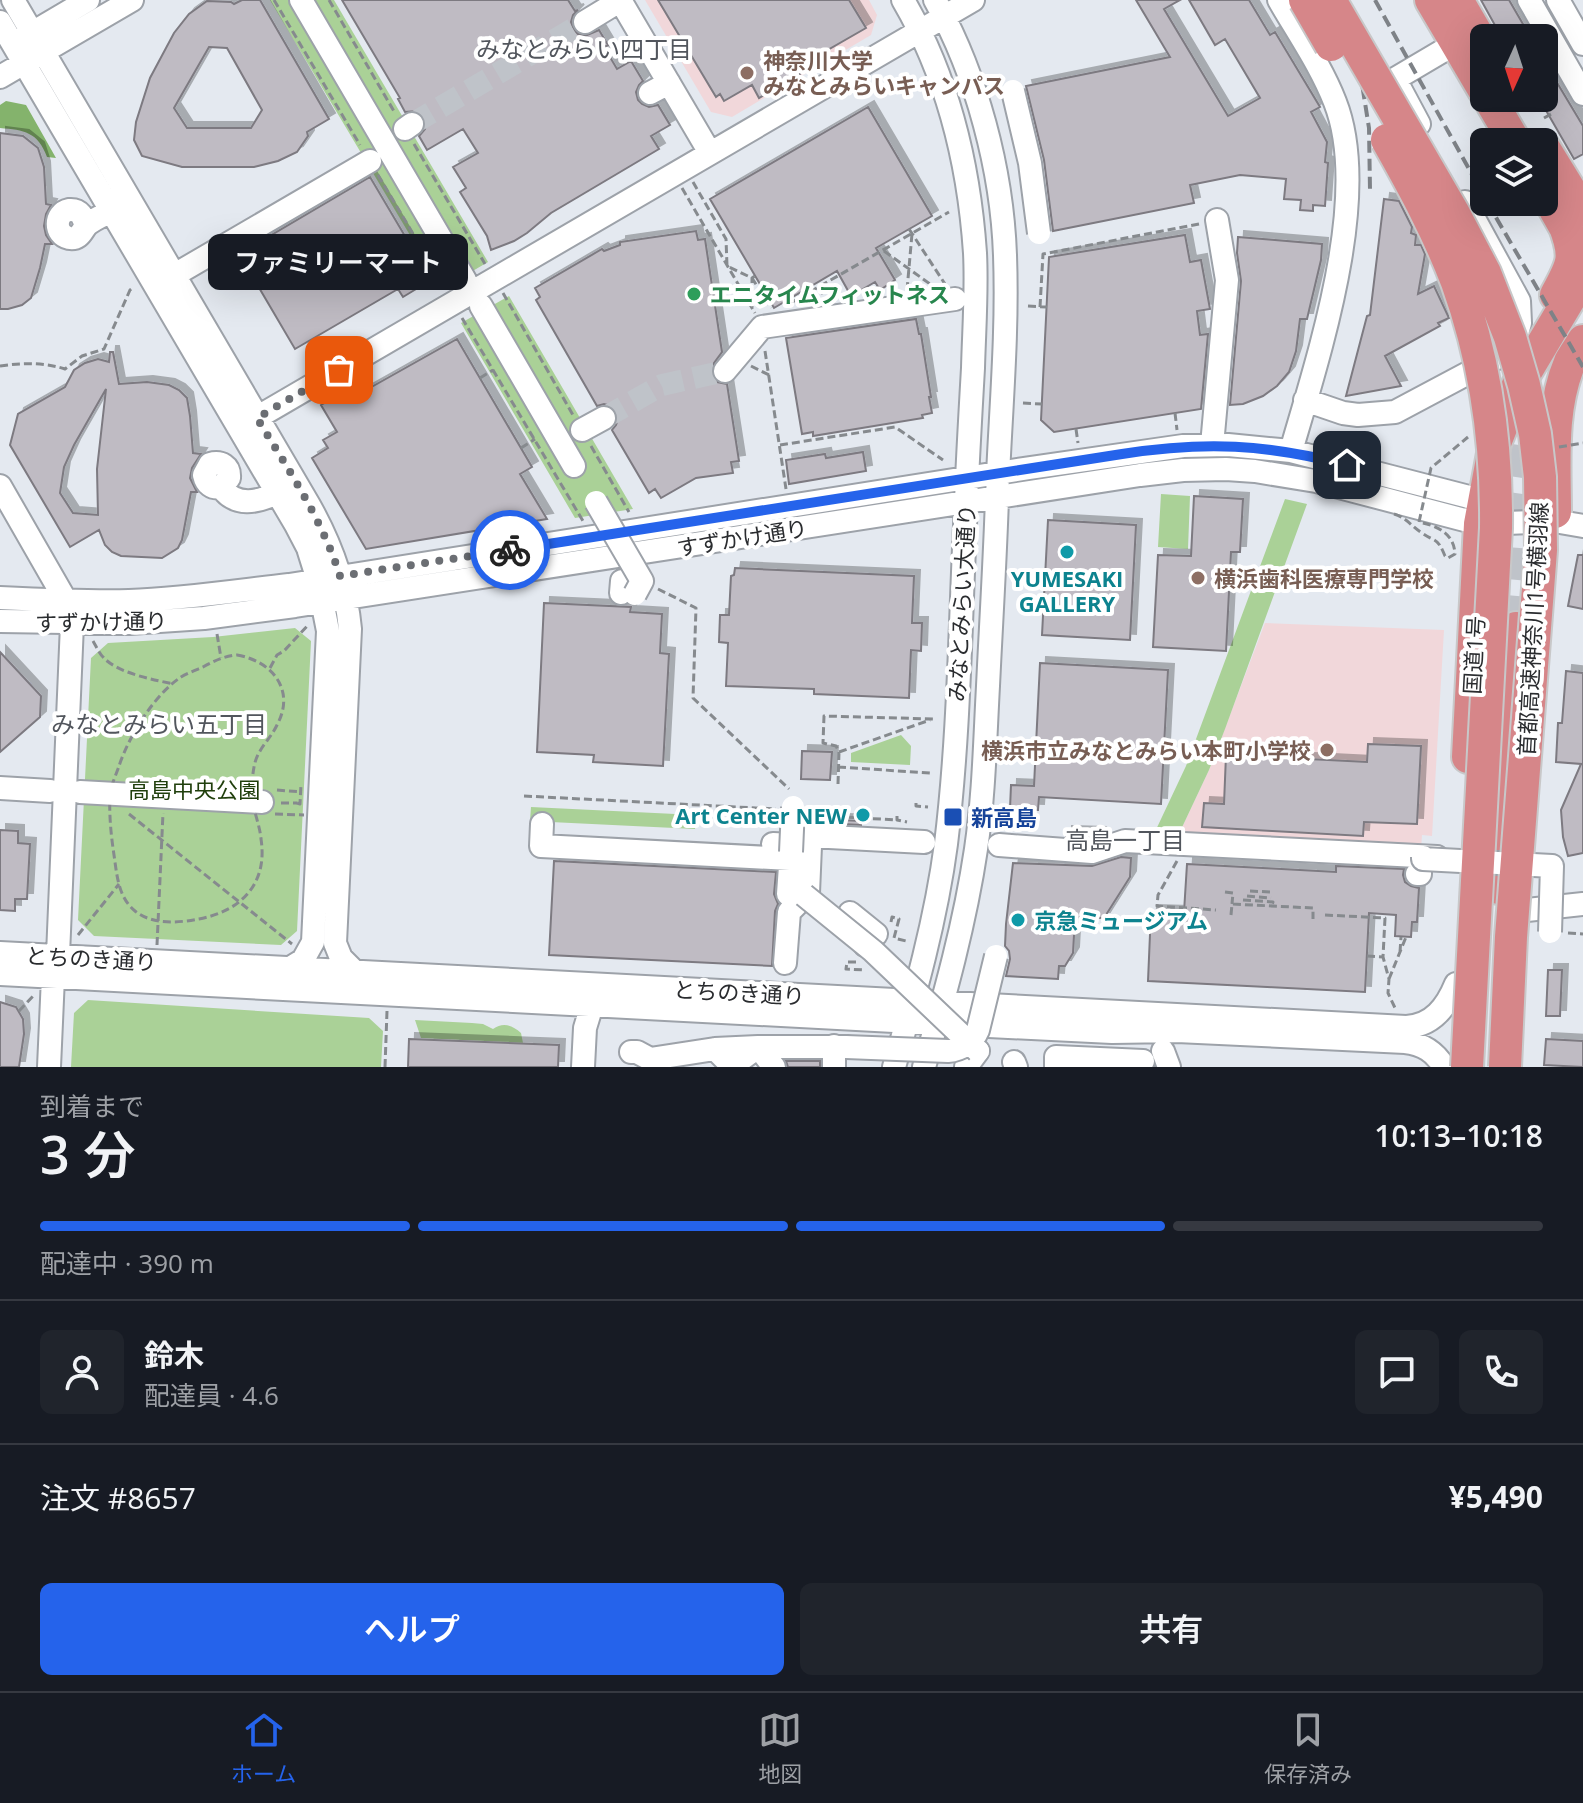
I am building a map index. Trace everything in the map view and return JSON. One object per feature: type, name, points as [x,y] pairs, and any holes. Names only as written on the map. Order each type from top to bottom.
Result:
[{"type":"highway","points":[[1305,0],[1396,157],[1464,283],[1490,366],[1505,450],[1511,555],[1459,1065]]},
{"type":"highway","name":"首都高速神奈川1号横羽線","points":[[1330,0],[1485,273],[1519,364],[1535,434],[1540,477],[1541,550],[1511,937],[1505,1067]]},
{"type":"highway","points":[[1431,0],[1470,45]]},
{"type":"highway","points":[[1457,0],[1470,45]]},
{"type":"highway","points":[[1525,112],[1537,128]]},
{"type":"highway","points":[[1558,176],[1574,218],[1583,263]]},
{"type":"highway","points":[[1518,385],[1527,347],[1570,270],[1574,218],[1558,203]]},
{"type":"highway","name":"国道1号","points":[[1459,1065],[1456,984],[1481,512],[1495,443],[1518,385],[1583,276]]},
{"type":"highway","name":"国道1号","points":[[1518,1067],[1538,921],[1551,607],[1569,524],[1556,416],[1562,386],[1583,341]]},
{"type":"highway","name":"国道1号","points":[[1459,1065],[1478,950],[1507,628],[1496,940],[1505,1018],[1518,1067]]},
{"type":"highway","points":[[1493,1067],[1503,895],[1520,740],[1532,671]]},
{"type":"street","points":[[13,0],[22,49],[111,211],[248,423],[315,516],[329,543],[332,589],[313,942],[303,960],[293,957]]},
{"type":"street","points":[[0,77],[22,49],[88,0]]},
{"type":"street","points":[[22,49],[132,0]]},
{"type":"street","points":[[301,0],[465,280]]},
{"type":"street","points":[[585,22],[620,0],[660,88],[710,153]]},
{"type":"street","name":"みなとみらい大通り","points":[[894,1067],[930,932],[946,843],[954,764],[975,255],[968,192],[942,82],[921,30],[903,0]]},
{"type":"street","points":[[248,423],[921,30],[940,8],[973,0]]},
{"type":"street","points":[[1279,0],[1336,104],[1347,161],[1344,225],[1336,280],[1291,451]]},
{"type":"street","points":[[1529,0],[1583,94]]},
{"type":"street","points":[[1558,1],[1583,2]]},
{"type":"street","points":[[1558,1],[1583,44]]},
{"type":"street","name":"みなとみらい大通り","points":[[924,1067],[962,922],[977,845],[984,767],[1005,331],[1005,254],[997,186],[984,122],[962,55],[940,8]]},
{"type":"street","points":[[0,22],[22,49],[248,423],[276,493],[332,589],[350,629],[335,943],[341,958],[354,971]]},
{"type":"street","points":[[1303,410],[1358,415],[1395,412],[1475,371],[1504,354],[1514,343],[1520,323],[1519,301],[1395,79],[1470,45]]},
{"type":"street","points":[[1013,91],[1034,162],[1039,233]]},
{"type":"street","points":[[1424,133],[1388,153],[1443,266],[1475,371]]},
{"type":"street","points":[[183,270],[370,161]]},
{"type":"street","points":[[85,226],[111,211]]},
{"type":"street","points":[[1212,445],[1227,280],[1217,220]]},
{"type":"street","points":[[725,371],[762,327],[946,292]]},
{"type":"street","points":[[471,312],[585,485],[630,587]]},
{"type":"street","points":[[1258,447],[1282,438],[1295,427],[1303,410]]},
{"type":"street","points":[[582,430],[604,418]]},
{"type":"street","points":[[998,473],[1146,450],[1212,445],[1258,447],[1291,451],[1481,512],[1569,524]]},
{"type":"street","name":"すずかけ通り","points":[[0,598],[131,601],[332,589],[1183,470],[1255,471],[1481,512]]},
{"type":"street","name":"すずかけ通り","points":[[0,621],[72,624],[204,618],[332,589],[998,473]]},
{"type":"street","points":[[0,486],[66,601],[72,624],[57,1067]]},
{"type":"street","points":[[221,487],[233,499],[241,501],[257,501],[276,493]]},
{"type":"street","points":[[0,788],[50,791]]},
{"type":"street","points":[[98,795],[276,802]]},
{"type":"street","points":[[785,963],[789,912],[798,893],[800,833]]},
{"type":"street","points":[[550,834],[800,833],[924,842]]},
{"type":"street","points":[[1000,835],[1092,852],[1125,841],[1425,862],[1552,866],[1538,921]]},
{"type":"street","points":[[798,893],[865,941],[971,1053]]},
{"type":"street","points":[[1538,921],[1583,904]]},
{"type":"street","name":"とちのき通り","points":[[0,953],[58,970],[592,1005],[909,1011]]},
{"type":"street","name":"とちのき通り","points":[[0,974],[293,957],[354,971],[939,1013],[1403,1027]]},
{"type":"street","points":[[971,1053],[998,963]]},
{"type":"street","points":[[49,1067],[58,970]]},
{"type":"street","name":"とちのき通り","points":[[939,1013],[1112,1032],[1403,1027],[1423,1024],[1434,1017],[1451,997],[1456,984]]},
{"type":"street","points":[[583,1067],[585,1028],[592,1005]]},
{"type":"street","points":[[592,1005],[596,1028],[594,1067]]},
{"type":"street","name":"とちのき通り","points":[[1403,1027],[1415,1043],[1459,1065]]},
{"type":"street","points":[[1056,1067],[1056,1057],[1143,1064],[1144,1032]]},
{"type":"street","points":[[647,1059],[715,1049],[758,1047],[836,1055],[956,1050],[971,1053]]},
{"type":"street","points":[[758,1047],[774,1067]]},
{"type":"street","points":[[805,1067],[836,1055]]},
{"type":"path","points":[[1546,128],[1553,113]]},
{"type":"path","points":[[693,182],[726,239],[727,266],[754,277],[774,313]]},
{"type":"path","points":[[786,306],[910,231],[949,212]]},
{"type":"path","points":[[1040,307],[1043,254],[1217,220]]},
{"type":"path","points":[[907,293],[910,231]]},
{"type":"path","points":[[910,231],[946,292]]},
{"type":"path","points":[[883,250],[946,292]]},
{"type":"path","points":[[752,309],[754,277]]},
{"type":"path","points":[[0,366],[38,363],[65,369],[82,356],[104,349],[130,290],[138,284]]},
{"type":"path","points":[[503,293],[582,430],[585,485]]},
{"type":"path","points":[[1028,306],[1047,307]]},
{"type":"path","points":[[471,312],[493,370],[535,439],[585,485],[632,516]]},
{"type":"path","points":[[480,378],[493,370]]},
{"type":"path","points":[[1023,403],[1042,404]]},
{"type":"path","points":[[1175,413],[1177,430]]},
{"type":"path","points":[[780,445],[895,427],[943,460]]},
{"type":"path","points":[[1076,429],[1079,447]]},
{"type":"path","points":[[1394,514],[1436,539],[1448,558],[1455,554],[1453,543],[1441,529],[1419,522],[1431,468],[1469,436]]},
{"type":"path","points":[[521,448],[535,439]]},
{"type":"path","points":[[1552,446],[1583,443]]},
{"type":"path","points":[[630,587],[696,608],[693,698],[793,793],[800,833]]},
{"type":"path","points":[[270,670],[277,655],[309,624]]},
{"type":"path","points":[[216,631],[221,658]]},
{"type":"path","points":[[93,641],[103,657],[114,666],[174,684]]},
{"type":"path","points":[[838,784],[839,752],[836,746],[823,743],[824,716],[933,719],[839,752]]},
{"type":"path","points":[[838,767],[930,773]]},
{"type":"path","points":[[276,802],[300,804],[301,784]]},
{"type":"path","points":[[276,802],[308,792]]},
{"type":"path","points":[[157,945],[164,796]]},
{"type":"path","points":[[524,796],[802,810],[800,833]]},
{"type":"path","points":[[276,802],[307,815]]},
{"type":"path","points":[[916,803],[916,806],[928,807]]},
{"type":"path","points":[[121,808],[162,840],[293,957]]},
{"type":"path","points":[[1003,810],[1015,809]]},
{"type":"path","points":[[800,833],[897,820]]},
{"type":"path","points":[[1000,835],[1034,826],[1034,823]]},
{"type":"path","points":[[1186,845],[1158,895],[1157,908],[1207,907],[1216,910]]},
{"type":"path","points":[[78,935],[119,884]]},
{"type":"path","points":[[1247,896],[1271,895],[1250,891]]},
{"type":"path","points":[[1225,892],[1233,893],[1231,915]]},
{"type":"path","points":[[1243,900],[1273,902],[1272,906]]},
{"type":"path","points":[[1232,904],[1313,908],[1313,919]]},
{"type":"path","points":[[1325,915],[1385,918],[1383,957],[1389,979],[1388,993],[1403,1027]]},
{"type":"path","points":[[895,934],[894,938],[906,941]]},
{"type":"path","points":[[1389,979],[1404,937]]},
{"type":"path","points":[[865,941],[846,969],[847,962],[865,941]]},
{"type":"path","points":[[1367,956],[1383,957]]},
{"type":"path","points":[[19,1011],[34,995]]},
{"type":"path","points":[[385,1067],[387,1009]]},
{"type":"shaded area","name":"神奈川大学 みなとみらいキャンパス","points":[[645,0],[869,0],[877,15],[871,35],[732,117],[711,112]]},
{"type":"shaded area","name":"横浜市立みなとみらい本町小学校","points":[[1265,623],[1444,630],[1432,836],[1422,835],[1421,850],[1177,838],[1209,770]]},
{"type":"green space","points":[[270,0],[334,0],[488,262],[442,289]]},
{"type":"green space","points":[[6,101],[26,105],[56,158],[47,157],[35,137],[0,128],[0,105]]},
{"type":"green space","points":[[509,296],[633,509],[575,518],[461,323]]},
{"type":"green space","points":[[1161,494],[1190,496],[1188,549],[1158,547]]},
{"type":"green space","points":[[1285,499],[1307,504],[1209,770],[1177,838],[1153,836],[1186,766]]},
{"type":"green space","name":"高島中央公園","points":[[295,628],[311,641],[297,931],[281,945],[94,936],[78,920],[91,658],[108,643],[213,637]]},
{"type":"green space","points":[[901,735],[911,746],[910,765],[851,762],[851,753]]},
{"type":"green space","points":[[531,807],[696,815],[695,829],[530,821]]},
{"type":"green space","points":[[88,1000],[369,1018],[383,1031],[381,1067],[71,1067],[74,1013]]},
{"type":"green space","points":[[415,1020],[483,1024],[493,1029],[507,1025],[521,1033],[523,1043],[421,1038]]},
{"type":"building","points":[[242,0],[260,0],[329,119],[307,132],[308,136],[297,152],[254,167],[182,167],[142,156],[134,140],[136,122],[150,78],[174,33],[189,14],[207,1],[234,4]],"holes":[[[209,47],[227,48],[262,110],[251,128],[187,128],[174,108]]]},
{"type":"building","points":[[342,0],[568,0],[575,11],[578,10],[571,22],[574,30],[585,36],[599,30],[608,45],[604,47],[617,69],[631,61],[643,81],[636,92],[638,100],[649,107],[658,105],[670,125],[651,136],[659,149],[551,213],[514,241],[491,250],[487,236],[460,192],[466,188],[453,167],[478,153],[463,129],[427,150],[419,136],[425,129],[424,117],[417,111],[405,112],[400,98]]},
{"type":"building","name":"神奈川大学 みなとみらいキャンパス","points":[[658,0],[849,0],[866,28],[800,66],[803,72],[759,98],[752,85],[724,101],[720,94],[716,97]]},
{"type":"building","points":[[1136,0],[1180,0],[1164,9],[1228,116],[1260,98],[1225,39],[1215,45],[1189,0],[1249,0],[1270,35],[1275,32],[1320,107],[1311,112],[1327,142],[1325,206],[1313,205],[1313,211],[1300,210],[1301,200],[1284,199],[1286,179],[1240,175],[1190,185],[1194,203],[1053,231],[1044,160],[1026,86],[1170,57]]},
{"type":"building","points":[[1481,0],[1509,0],[1523,24],[1494,24]]},
{"type":"building","points":[[1558,84],[1583,126],[1583,154],[1574,159],[1547,112],[1558,112]]},
{"type":"building","points":[[868,107],[932,216],[876,248],[895,280],[880,290],[875,282],[851,296],[837,271],[774,308],[710,199]]},
{"type":"building","points":[[0,133],[23,136],[38,148],[44,167],[46,204],[51,205],[44,226],[52,244],[45,244],[31,298],[22,305],[8,309],[0,309]]},
{"type":"building","points":[[370,177],[431,280],[403,297],[398,289],[295,349],[248,269],[243,272],[234,257]]},
{"type":"building","points":[[1384,199],[1399,201],[1412,227],[1411,233],[1416,235],[1415,245],[1421,245],[1425,254],[1418,294],[1434,286],[1449,318],[1385,356],[1401,386],[1346,396],[1367,316],[1370,315]]},
{"type":"building","points":[[696,231],[698,240],[705,239],[722,352],[711,369],[712,375],[717,382],[727,384],[739,461],[731,462],[733,473],[696,478],[661,498],[655,489],[649,493],[612,430],[618,419],[617,412],[611,406],[597,406],[536,300],[540,297],[535,288],[602,249],[620,245],[620,242]]},
{"type":"building","points":[[1185,235],[1190,262],[1201,260],[1210,309],[1197,311],[1200,335],[1208,334],[1201,409],[1054,432],[1041,420],[1049,257]]},
{"type":"building","points":[[1238,237],[1322,244],[1307,319],[1300,319],[1296,351],[1289,372],[1263,396],[1243,404],[1230,405],[1241,281]]},
{"type":"building","points":[[916,319],[921,334],[932,413],[922,415],[923,418],[813,436],[813,432],[802,434],[786,338]]},
{"type":"building","points":[[457,339],[532,467],[520,474],[547,519],[366,549],[312,458],[328,448],[323,440],[337,432],[321,405],[354,386],[359,394]]},
{"type":"building","points":[[110,352],[113,352],[119,384],[147,382],[169,385],[187,398],[193,453],[201,454],[190,478],[197,492],[191,492],[178,548],[162,558],[121,556],[112,552],[105,545],[99,530],[70,547],[10,445],[18,414],[65,387],[74,370],[85,363],[98,359],[109,362]],"holes":[[[106,389],[97,469],[98,515],[73,513],[60,493],[64,467]]]},
{"type":"building","points":[[863,452],[866,471],[789,484],[786,460]]},
{"type":"building","points":[[1194,496],[1243,499],[1240,552],[1231,552],[1226,651],[1153,647],[1158,555],[1191,556]]},
{"type":"building","points":[[1048,520],[1136,525],[1130,640],[1042,635]]},
{"type":"building","points":[[1578,555],[1583,555],[1583,609],[1568,606]]},
{"type":"building","points":[[735,568],[914,576],[912,623],[922,623],[921,651],[911,650],[909,698],[814,694],[814,689],[726,686],[728,643],[719,642],[720,615],[729,615],[731,576]]},
{"type":"building","points":[[544,603],[631,607],[630,612],[662,614],[660,653],[669,654],[663,766],[593,762],[594,755],[537,752]]},
{"type":"building","points":[[0,652],[41,696],[40,717],[0,752]]},
{"type":"building","points":[[1040,663],[1168,670],[1161,804],[1039,797],[1038,810],[1010,809],[1011,785],[1034,786]]},
{"type":"building","points":[[1566,671],[1583,673],[1583,853],[1568,856],[1561,810],[1581,764],[1556,762]]},
{"type":"building","points":[[1368,744],[1421,746],[1417,824],[1364,822],[1363,836],[1202,827],[1204,803],[1224,804],[1226,755],[1367,762]]},
{"type":"building","points":[[802,751],[832,752],[830,780],[801,779]]},
{"type":"building","points":[[823,819],[861,821],[861,825],[824,823]]},
{"type":"building","points":[[0,830],[18,831],[18,843],[30,844],[27,899],[15,899],[15,911],[0,910]]},
{"type":"building","points":[[1066,832],[1101,833],[1090,838],[1066,836]]},
{"type":"building","points":[[1121,857],[1131,858],[1130,877],[1104,918],[1075,917],[1073,953],[1065,966],[1059,966],[1058,979],[1006,976],[1010,959],[1005,946],[1006,924],[1013,863],[1092,866]]},
{"type":"building","points":[[554,861],[776,872],[774,894],[778,904],[772,966],[549,955]]},
{"type":"building","points":[[1187,864],[1336,872],[1336,866],[1404,869],[1405,882],[1419,888],[1417,922],[1412,922],[1411,937],[1395,936],[1396,915],[1369,913],[1365,992],[1148,981],[1151,911],[1184,912]]},
{"type":"building","points":[[1548,970],[1562,970],[1560,1016],[1546,1016]]},
{"type":"building","points":[[0,1002],[16,1007],[23,1019],[19,1067],[0,1067]]},
{"type":"building","points":[[409,1039],[559,1045],[558,1067],[408,1067]]},
{"type":"building","points":[[1546,1039],[1583,1041],[1583,1067],[1544,1065]]},
{"type":"building","points":[[786,1061],[820,1061],[820,1067],[788,1067]]},
{"type":"tunnel","points":[[412,124],[585,22]]},
{"type":"tunnel","points":[[604,418],[662,385],[725,371]]},
{"type":"tunnel","points":[[1506,524],[1523,406],[1529,393]]},
{"type":"tunnel","points":[[1516,628],[1527,497]]},
{"type":"railway","points":[[1341,0],[1359,65],[1369,128],[1370,190]]},
{"type":"railway","points":[[1375,0],[1470,171]]},
{"type":"railway","points":[[1495,216],[1583,367]]},
{"type":"way so far","points":[[339,370],[257,418],[315,516],[329,543],[340,576],[510,550]]},
{"type":"place","name":"神奈川大学 みなとみらいキャンパス","points":[[747,73]]},
{"type":"place","name":"エニタイムフィットネス","points":[[694,294]]},
{"type":"place","name":"ファミリーマート","points":[[339,370]]},
{"type":"place","name":"YUMESAKI GALLERY","points":[[1067,552]]},
{"type":"place","name":"横浜歯科医療専門学校","points":[[1198,578]]},
{"type":"place","name":"横浜市立みなとみらい本町小学校","points":[[1327,750]]},
{"type":"place","name":"Art Center NEW","points":[[863,815]]},
{"type":"place","name":"新高島","points":[[953,817]]},
{"type":"place","name":"京急ミュージアム","points":[[1018,920]]},
{"type":"district","name":"みなとみらい四丁目","points":[[584,48]]},
{"type":"district","name":"みなとみらい五丁目","points":[[159,723]]},
{"type":"district","name":"高島一丁目","points":[[1125,839]]},
{"type":"route","points":[[510,550],[1183,446],[1258,447],[1291,451],[1347,465]]}]
